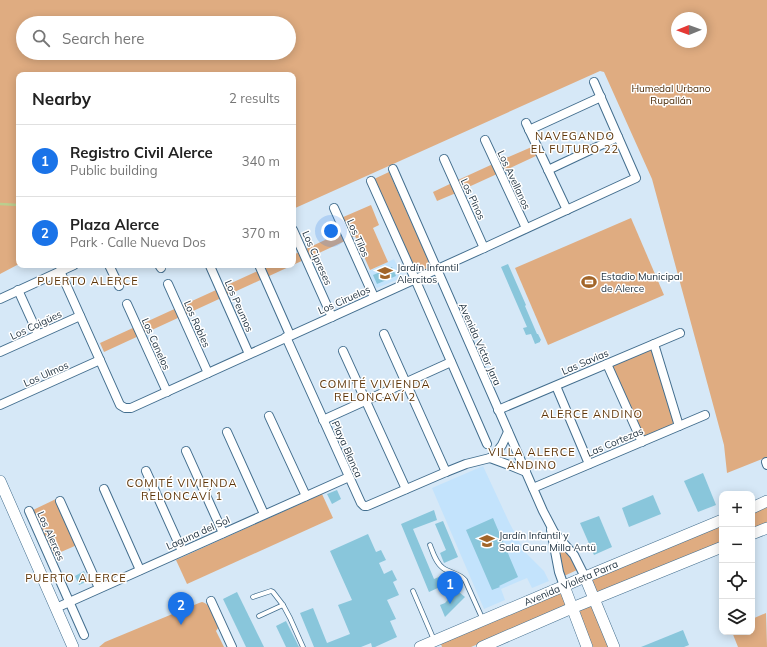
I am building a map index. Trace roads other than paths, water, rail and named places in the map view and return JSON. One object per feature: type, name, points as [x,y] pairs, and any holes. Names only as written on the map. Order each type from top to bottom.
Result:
[{"type":"main road","points":[[1,488],[73,647]]},
{"type":"main road","points":[[755,507],[767,502]]},
{"type":"main road","name":"Avenida Violeta Parra","points":[[420,647],[436,644],[483,620],[719,521]]},
{"type":"main road","points":[[755,533],[767,528]]},
{"type":"main road","points":[[482,647],[572,608],[719,548]]},
{"type":"main road","points":[[585,577],[614,647]]},
{"type":"main road","points":[[564,586],[587,647]]},
{"type":"street","points":[[548,170],[618,137],[594,82]]},
{"type":"street","points":[[567,210],[527,126],[601,97]]},
{"type":"street","name":"Los Ciruelos","points":[[100,360],[120,405],[125,408],[131,408],[636,178],[618,137]]},
{"type":"street","name":"Los Avellanos","points":[[485,140],[526,228]]},
{"type":"street","name":"Los Pinos","points":[[444,159],[484,248]]},
{"type":"street","name":"Avenida Víctor Jara","points":[[393,169],[498,410],[552,529],[574,555],[585,577]]},
{"type":"street","points":[[371,181],[487,444]]},
{"type":"street","name":"Los Tilos","points":[[334,208],[374,298]]},
{"type":"street","name":"Los Cipreses","points":[[296,237],[332,317]]},
{"type":"street","points":[[0,299],[67,268]]},
{"type":"street","points":[[110,268],[119,286]]},
{"type":"street","name":"Los Peumos","points":[[211,268],[249,354]]},
{"type":"street","name":"Playa Blanca","points":[[260,268],[323,420],[360,503],[367,506],[406,489]]},
{"type":"street","points":[[60,271],[100,360]]},
{"type":"street","name":"Los Robles","points":[[168,284],[208,373]]},
{"type":"street","points":[[18,290],[38,334]]},
{"type":"street","name":"Los Canelos","points":[[127,304],[166,392]]},
{"type":"street","name":"Los Coigües","points":[[0,352],[80,316]]},
{"type":"street","name":"Las Savias","points":[[498,410],[680,333]]},
{"type":"street","points":[[384,334],[446,472]]},
{"type":"street","points":[[654,344],[679,426]]},
{"type":"street","points":[[344,350],[406,489],[466,464],[490,458],[502,445],[508,432]]},
{"type":"street","name":"Los Ulmos","points":[[0,405],[100,360]]},
{"type":"street","points":[[323,420],[451,362]]},
{"type":"street","points":[[607,364],[642,442]]},
{"type":"street","points":[[556,386],[589,464]]},
{"type":"street","name":"Las Cortezas","points":[[533,488],[705,415]]},
{"type":"street","points":[[269,416],[306,496]]},
{"type":"street","points":[[227,432],[264,514]]},
{"type":"street","points":[[186,451],[223,533]]},
{"type":"street","points":[[490,458],[526,472]]},
{"type":"street","points":[[146,471],[182,551]]},
{"type":"street","name":"Laguna del Sol","points":[[56,608],[349,476]]},
{"type":"street","points":[[104,489],[140,570]]},
{"type":"street","points":[[60,501],[99,588]]},
{"type":"street","name":"Los Alerces","points":[[29,511],[84,634]]},
{"type":"street","name":"Avenida Víctor Jara","points":[[552,529],[559,572],[564,586]]},
{"type":"street","points":[[212,601],[232,647]]},
{"type":"lane","points":[[430,545],[437,562],[443,568],[465,580],[483,620]]},
{"type":"lane","points":[[253,597],[271,591],[273,592],[283,605],[303,647]]},
{"type":"lane","points":[[413,591],[436,644]]},
{"type":"lane","points":[[259,616],[283,605]]},
{"type":"waterway","points":[[0,204],[16,205]]},
{"type":"place","name":"Jardín Infantil Alercitos","points":[[385,273]]},
{"type":"place","name":"Estadio Municipal de Alerce","points":[[589,282]]},
{"type":"place","name":"Jardín Infantil y Sala Cuna Milla Antü","points":[[487,541]]},
{"type":"place","name":"Registro Civil Alerce","points":[[450,604]]},
{"type":"place","name":"Plaza Alerce","points":[[181,625]]},
{"type":"district","name":"NAVEGANDO EL FUTURO 22","points":[[575,142]]},
{"type":"district","name":"PUERTO ALERCE","points":[[88,281]]},
{"type":"district","name":"COMITÉ VIVIENDA RELONCAVÍ 2","points":[[375,390]]},
{"type":"district","name":"ALERCE ANDINO","points":[[592,414]]},
{"type":"district","name":"VILLA ALERCE ANDINO","points":[[532,458]]},
{"type":"district","name":"COMITÉ VIVIENDA RELONCAVÍ 1","points":[[182,489]]},
{"type":"district","name":"PUERTO ALERCE","points":[[76,578]]},
{"type":"park label","name":"Humedal Urbano Rupallán","points":[[671,94]]}]
